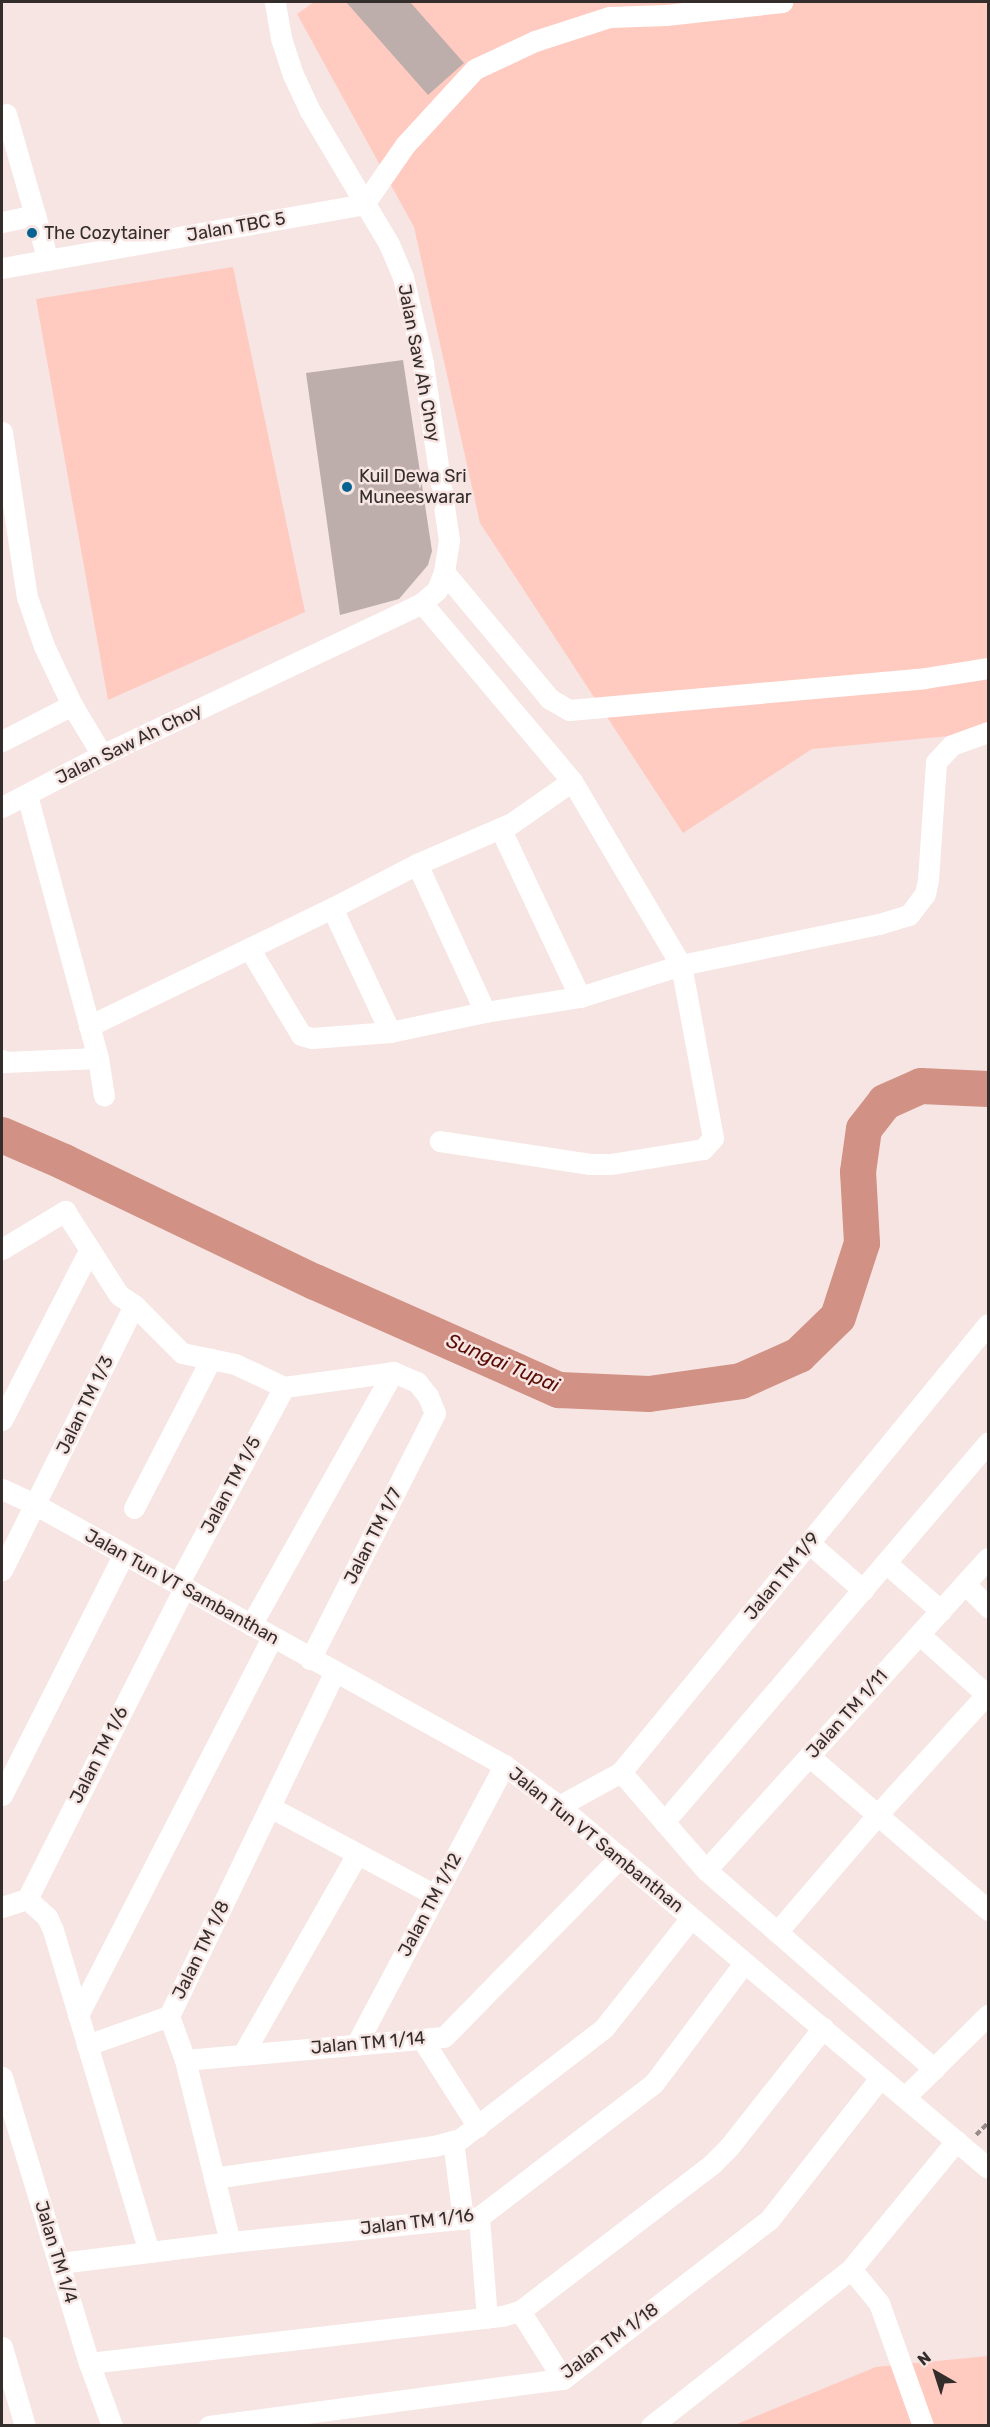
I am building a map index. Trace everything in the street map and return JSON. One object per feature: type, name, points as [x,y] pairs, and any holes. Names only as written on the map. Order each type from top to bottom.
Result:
[{"type":"street","name":"Jalan Saw Ah Choy","points":[[2,807],[102,755],[422,603],[437,590],[444,572],[449,540],[423,363],[403,277],[389,244],[310,111],[293,75],[280,37],[275,2]]},
{"type":"street","points":[[364,204],[405,145],[475,69],[535,41],[609,16],[666,15],[782,2]]},
{"type":"street","points":[[6,114],[48,260]]},
{"type":"street","name":"Jalan TBC 5","points":[[2,268],[364,204]]},
{"type":"street","points":[[2,222],[35,215]]},
{"type":"street","points":[[2,432],[27,597],[44,646],[72,705],[102,755]]},
{"type":"street","points":[[444,572],[550,699],[569,710],[926,678],[988,668]]},
{"type":"street","points":[[422,603],[572,781],[681,965],[713,1138],[704,1149],[610,1164],[590,1164],[440,1141]]},
{"type":"street","points":[[2,741],[72,705]]},
{"type":"street","points":[[249,948],[302,1035],[312,1038],[390,1032],[485,1012],[580,997],[681,965],[879,924],[909,915],[925,894],[928,880],[936,762],[952,745],[988,732]]},
{"type":"street","points":[[90,1026],[417,864],[500,828],[572,781]]},
{"type":"street","points":[[27,795],[90,1026],[104,1096]]},
{"type":"street","points":[[500,828],[580,997]]},
{"type":"street","points":[[417,864],[485,1012]]},
{"type":"street","points":[[332,908],[390,1032]]},
{"type":"street","points":[[2,1060],[5,1062],[98,1058]]},
{"type":"street","points":[[2,1250],[65,1210],[119,1295],[134,1305],[182,1353],[235,1364],[284,1387],[393,1372]]},
{"type":"street","points":[[2,1420],[90,1249]]},
{"type":"street","name":"Jalan TM 1/3","points":[[36,1505],[134,1305]]},
{"type":"street","name":"Jalan TM 1/9","points":[[558,1806],[621,1772],[988,1324]]},
{"type":"street","points":[[134,1508],[212,1359]]},
{"type":"street","points":[[251,1626],[393,1372]]},
{"type":"street","name":"Jalan TM 1/7","points":[[310,1659],[435,1413],[428,1396],[417,1382],[393,1372]]},
{"type":"street","name":"Jalan TM 1/5","points":[[181,1586],[284,1387]]},
{"type":"street","points":[[664,1822],[988,1443]]},
{"type":"street","name":"Jalan Tun VT Sambanthan","points":[[2,1489],[36,1505],[334,1673],[504,1765],[620,1857],[988,2168]]},
{"type":"street","points":[[2,1570],[36,1505]]},
{"type":"street","points":[[809,1543],[863,1590]]},
{"type":"street","points":[[2,1795],[124,1554]]},
{"type":"street","name":"Jalan TM 1/11","points":[[706,1870],[988,1558]]},
{"type":"street","points":[[886,1563],[941,1611]]},
{"type":"street","points":[[965,1584],[988,1607]]},
{"type":"street","name":"Jalan TM 1/6","points":[[27,1899],[181,1586]]},
{"type":"street","points":[[777,1932],[878,1814],[988,1695],[920,1635]]},
{"type":"street","points":[[78,2015],[272,1637]]},
{"type":"street","name":"Jalan TM 1/8","points":[[230,2242],[185,2060],[169,2016],[334,1673]]},
{"type":"street","points":[[810,1756],[988,1910]]},
{"type":"street","name":"Jalan TM 1/12","points":[[356,2045],[504,1765]]},
{"type":"street","points":[[621,1772],[706,1870],[934,2069]]},
{"type":"street","points":[[270,1808],[435,1895]]},
{"type":"street","points":[[243,2054],[357,1854]]},
{"type":"street","name":"Jalan TM 1/14","points":[[185,2060],[444,2037],[620,1857]]},
{"type":"street","points":[[2,1907],[27,1899],[47,1917],[53,1930],[149,2252]]},
{"type":"street","points":[[214,2178],[453,2141],[478,2127],[604,2028],[692,1918]]},
{"type":"street","name":"Jalan TM 1/16","points":[[60,2263],[230,2242],[471,2218],[654,2083],[744,1963]]},
{"type":"street","points":[[904,2097],[988,2015]]},
{"type":"street","points":[[87,2045],[169,2016]]},
{"type":"street","points":[[89,2363],[487,2318],[520,2311],[712,2164],[729,2147],[823,2028]]},
{"type":"street","points":[[422,2039],[478,2127]]},
{"type":"street","name":"Jalan TM 1/4","points":[[2,2077],[6,2108],[60,2263],[89,2363],[112,2426]]},
{"type":"street","name":"Jalan TM 1/18","points":[[209,2426],[563,2379],[769,2220],[880,2079]]},
{"type":"street","points":[[651,2426],[851,2269],[956,2140]]},
{"type":"street","points":[[453,2141],[471,2218],[487,2318]]},
{"type":"street","points":[[851,2269],[879,2303],[923,2426]]},
{"type":"street","points":[[520,2311],[563,2379]]},
{"type":"street","points":[[2,2347],[25,2426]]},
{"type":"shaded area","points":[[314,2],[988,2],[988,722],[949,736],[812,749],[683,833],[480,523],[414,227],[297,14]]},
{"type":"shaded area","points":[[233,267],[305,612],[108,700],[36,299]]},
{"type":"shaded area","points":[[988,2356],[988,2425],[732,2426],[876,2367]]},
{"type":"building","points":[[346,2],[410,2],[464,63],[428,95]]},
{"type":"building","points":[[403,360],[432,551],[428,565],[399,599],[340,615],[306,373]]},
{"type":"waterway","name":"Sungai Tupai","points":[[2,1135],[64,1162],[315,1282],[559,1390],[649,1394],[741,1381],[799,1355],[838,1317],[862,1243],[858,1172],[864,1129],[885,1102],[921,1086],[988,1089]]},
{"type":"place","name":"The Cozytainer","points":[[32,233]]},
{"type":"place","name":"Kuil Dewa Sri Muneeswarar","points":[[347,487]]}]
